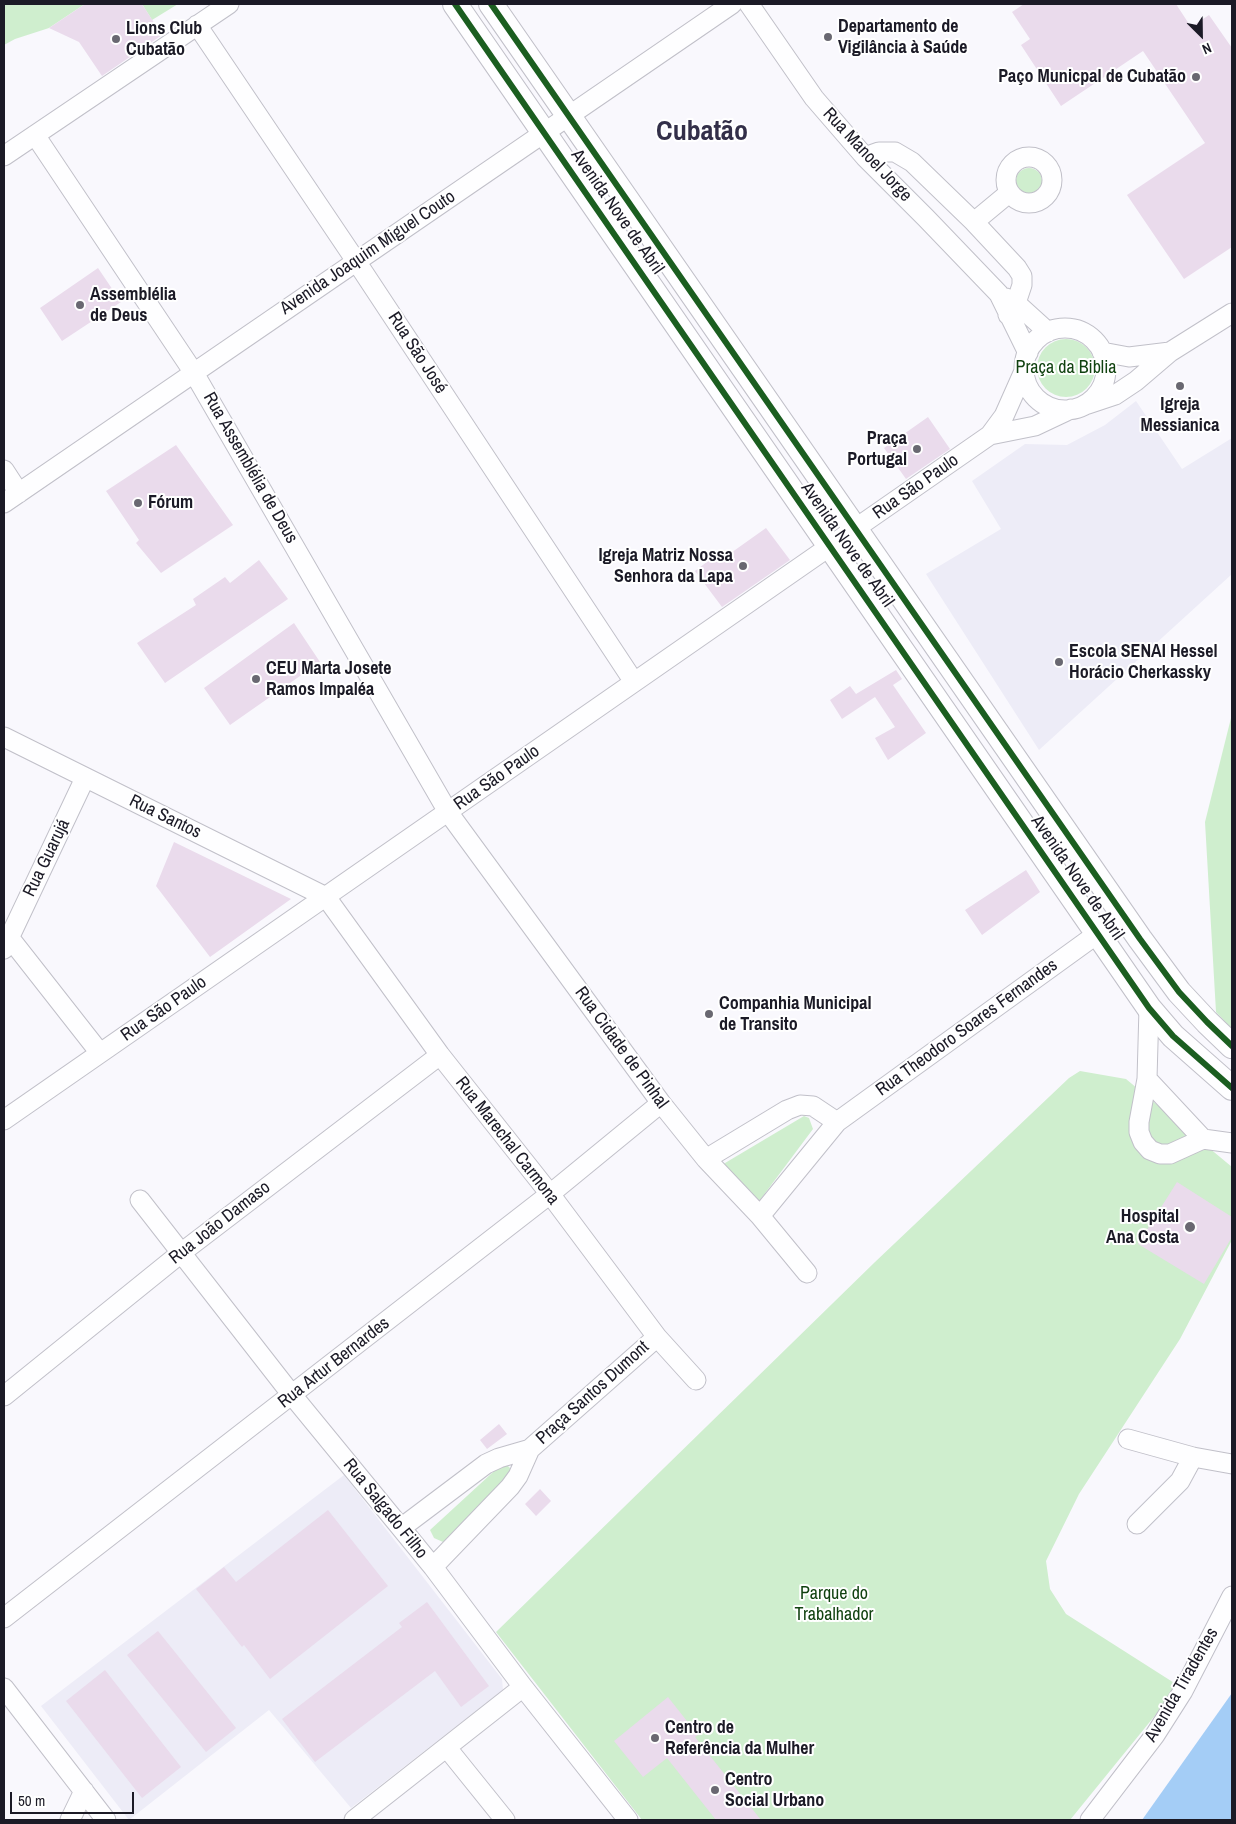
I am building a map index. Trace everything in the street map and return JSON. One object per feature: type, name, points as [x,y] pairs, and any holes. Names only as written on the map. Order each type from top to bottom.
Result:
[{"type":"main road","name":"Avenida Nove de Abril","points":[[455,4],[1149,1008],[1174,1036],[1232,1088]]},
{"type":"main road","name":"Avenida Nove de Abril","points":[[491,4],[1140,939],[1179,992],[1206,1022],[1232,1046]]},
{"type":"main road","points":[[1097,934],[1108,928],[1115,928],[1140,939]]},
{"type":"street","points":[[4,156],[229,4]]},
{"type":"street","name":"Avenida Joaquim Miguel Couto","points":[[11,498],[732,4]]},
{"type":"street","name":"Rua Manoel Jorge","points":[[749,4],[814,98],[865,156],[1012,309],[1048,332]]},
{"type":"street","name":"Rua São José","points":[[197,25],[356,261],[634,682]]},
{"type":"street","name":"Rua Assemblélia de Deus","points":[[35,135],[194,373],[448,812]]},
{"type":"street","points":[[865,156],[880,152],[895,152],[912,162],[974,222],[1018,268],[1022,276],[1022,285],[1012,309]]},
{"type":"street","points":[[974,222],[1009,193]]},
{"type":"street","name":"Rua Manoel Jorge","points":[[1012,309],[1028,353]]},
{"type":"street","points":[[1078,407],[1094,397],[1101,387],[1105,376],[1102,352],[1095,341],[1079,331],[1067,328],[1048,332],[1033,344],[1028,353],[1024,371],[1030,390],[1043,404],[1062,410],[1078,407],[1100,401],[1115,395],[1136,381],[1170,352],[1232,313]]},
{"type":"street","points":[[1102,352],[1129,357],[1170,352]]},
{"type":"street","name":"Rua São Paulo","points":[[4,1120],[990,435],[1004,416],[1024,371]]},
{"type":"street","name":"Rua São Paulo","points":[[990,435],[1035,426],[1078,407]]},
{"type":"street","points":[[4,470],[11,498]]},
{"type":"street","name":"Rua Santos","points":[[4,737],[326,897]]},
{"type":"street","name":"Rua Guarujá","points":[[85,778],[6,943],[100,1053]]},
{"type":"street","name":"Rua Cidade de Pinhal","points":[[448,812],[661,1103],[706,1159],[760,1216],[807,1273]]},
{"type":"street","name":"Rua Marechal Carmona","points":[[326,897],[440,1055],[550,1194],[657,1337],[696,1380]]},
{"type":"street","name":"Rua Theodoro Soares Fernandes","points":[[760,1216],[837,1122],[1097,934]]},
{"type":"street","points":[[1149,1008],[1147,1079],[1139,1122],[1139,1132],[1143,1142],[1150,1150],[1160,1154],[1170,1154],[1203,1139],[1232,1143]]},
{"type":"street","points":[[1147,1059],[1159,1046],[1174,1036]]},
{"type":"street","name":"Rua João Damaso","points":[[4,1396],[181,1253],[440,1055]]},
{"type":"street","points":[[1147,1079],[1203,1139]]},
{"type":"street","name":"Rua Artur Bernardes","points":[[4,1618],[550,1194],[661,1103]]},
{"type":"street","points":[[706,1159],[787,1110],[800,1105],[813,1106],[837,1122]]},
{"type":"street","name":"Rua Salgado Filho","points":[[140,1200],[292,1395],[433,1567],[522,1687],[628,1820]]},
{"type":"street","name":"Praça Santos Dumont","points":[[433,1567],[510,1487],[530,1449],[657,1337]]},
{"type":"street","points":[[1128,1439],[1193,1457],[1232,1464]]},
{"type":"street","name":"Praça Santos Dumont","points":[[401,1528],[486,1464],[530,1449]]},
{"type":"street","points":[[1137,1524],[1180,1481],[1193,1457]]},
{"type":"street","name":"Avenida Tiradentes","points":[[1090,1820],[1155,1735],[1183,1691],[1232,1596]]},
{"type":"street","points":[[354,1820],[522,1687]]},
{"type":"street","points":[[4,1688],[106,1820]]},
{"type":"street","points":[[447,1748],[501,1819]]},
{"type":"street","points":[[70,1820],[84,1791]]},
{"type":"shaded area","name":"Escola SENAI Hessel Horácio Cherkassky","points":[[1136,401],[1182,469],[1232,438],[1232,574],[1039,750],[926,574],[1001,529],[972,481],[1025,444],[1067,445],[1105,425]]},
{"type":"shaded area","points":[[344,1475],[502,1679],[503,1690],[351,1808],[269,1710],[129,1820],[41,1706]]},
{"type":"green space","points":[[4,4],[85,4],[49,28],[15,39],[4,45]]},
{"type":"green space","points":[[142,4],[178,4],[152,20]]},
{"type":"green space","points":[[1029,168],[1038,172],[1042,181],[1038,190],[1029,194],[1020,190],[1016,181],[1020,172]]},
{"type":"green space","name":"Praça da Biblia","points":[[1066,339],[1077,341],[1090,352],[1095,368],[1093,379],[1082,392],[1066,397],[1055,395],[1042,384],[1037,368],[1039,357],[1050,344]]},
{"type":"green space","points":[[1232,714],[1232,1029],[1216,1012],[1205,822]]},
{"type":"green space","name":"Parque do Trabalhador","points":[[1080,1071],[1126,1079],[1232,1167],[1232,1240],[1180,1339],[1079,1494],[1046,1561],[1050,1589],[1066,1614],[1179,1686],[1070,1820],[642,1820],[496,1632],[875,1262],[1069,1078]]},
{"type":"green space","points":[[804,1116],[809,1118],[813,1129],[757,1204],[720,1166]]},
{"type":"green space","points":[[504,1462],[513,1471],[443,1542],[434,1538],[430,1530]]},
{"type":"water","points":[[1232,1693],[1232,1820],[1142,1820]]},
{"type":"building","name":"Lions Club Cubatão","points":[[85,4],[142,4],[162,35],[102,76],[79,42],[49,28]]},
{"type":"building","points":[[1024,4],[1176,4],[1191,27],[1209,15],[1232,48],[1232,247],[1184,279],[1127,195],[1205,143],[1143,51],[1061,106],[1021,45],[1030,39],[1012,12]]},
{"type":"building","name":"Assemblélia de Deus","points":[[98,268],[121,302],[62,341],[40,308]]},
{"type":"building","name":"Praça Portugal","points":[[928,417],[950,449],[906,479],[884,448]]},
{"type":"building","name":"Fórum","points":[[176,445],[233,525],[161,573],[136,543],[139,540],[106,491]]},
{"type":"building","name":"Igreja Matriz Nossa Senhora da Lapa","points":[[766,528],[790,560],[722,607],[695,571],[720,552],[728,555]]},
{"type":"building","points":[[259,560],[288,599],[165,683],[137,643],[196,605],[193,599],[225,577],[230,583]]},
{"type":"building","name":"CEU Marta Josete Ramos Impaléa","points":[[294,623],[320,662],[230,725],[204,688]]},
{"type":"building","points":[[896,670],[902,679],[893,685],[926,733],[888,760],[875,738],[895,727],[875,697],[842,719],[830,700],[850,686],[856,694]]},
{"type":"building","points":[[174,842],[291,899],[210,957],[156,886]]},
{"type":"building","points":[[1026,870],[1040,892],[982,935],[965,910]]},
{"type":"building","name":"Hospital Ana Costa","points":[[1177,1182],[1232,1217],[1232,1237],[1204,1284],[1138,1244]]},
{"type":"building","points":[[499,1424],[507,1434],[487,1449],[480,1440]]},
{"type":"building","points":[[540,1489],[551,1501],[536,1516],[525,1504]]},
{"type":"building","points":[[328,1510],[388,1586],[270,1679],[244,1645],[242,1647],[196,1589],[224,1567],[236,1582]]},
{"type":"building","points":[[427,1602],[489,1686],[461,1707],[435,1671],[315,1762],[282,1719],[402,1627],[399,1623]]},
{"type":"building","points":[[158,1631],[236,1728],[206,1752],[127,1655]]},
{"type":"building","points":[[105,1670],[181,1767],[142,1798],[66,1701]]},
{"type":"building","points":[[668,1697],[698,1735],[695,1737],[761,1820],[716,1820],[667,1758],[643,1777],[614,1741]]},
{"type":"cycle path","points":[[455,4],[1149,1008],[1173,1036],[1232,1088]]},
{"type":"cycle path","points":[[491,4],[1140,939],[1179,992],[1232,1046]]},
{"type":"place","name":"Departamento de Vigilância à Saúde","points":[[828,37]]},
{"type":"place","name":"Lions Club Cubatão","points":[[116,39]]},
{"type":"place","name":"Paço Municpal de Cubatão","points":[[1196,77]]},
{"type":"place","name":"Assemblélia de Deus","points":[[80,305]]},
{"type":"place","name":"Igreja Messianica","points":[[1180,386]]},
{"type":"place","name":"Praça Portugal","points":[[917,449]]},
{"type":"place","name":"Fórum","points":[[138,503]]},
{"type":"place","name":"Igreja Matriz Nossa Senhora da Lapa","points":[[743,566]]},
{"type":"place","name":"Escola SENAI Hessel Horácio Cherkassky","points":[[1059,662]]},
{"type":"place","name":"CEU Marta Josete Ramos Impaléa","points":[[256,679]]},
{"type":"place","name":"Companhia Municipal de Transito","points":[[709,1014]]},
{"type":"place","name":"Hospital Ana Costa","points":[[1190,1227]]},
{"type":"place","name":"Centro de Referência da Mulher","points":[[655,1738]]},
{"type":"place","name":"Centro Social Urbano","points":[[715,1790]]},
{"type":"district","name":"Cubatão","points":[[702,132]]}]
